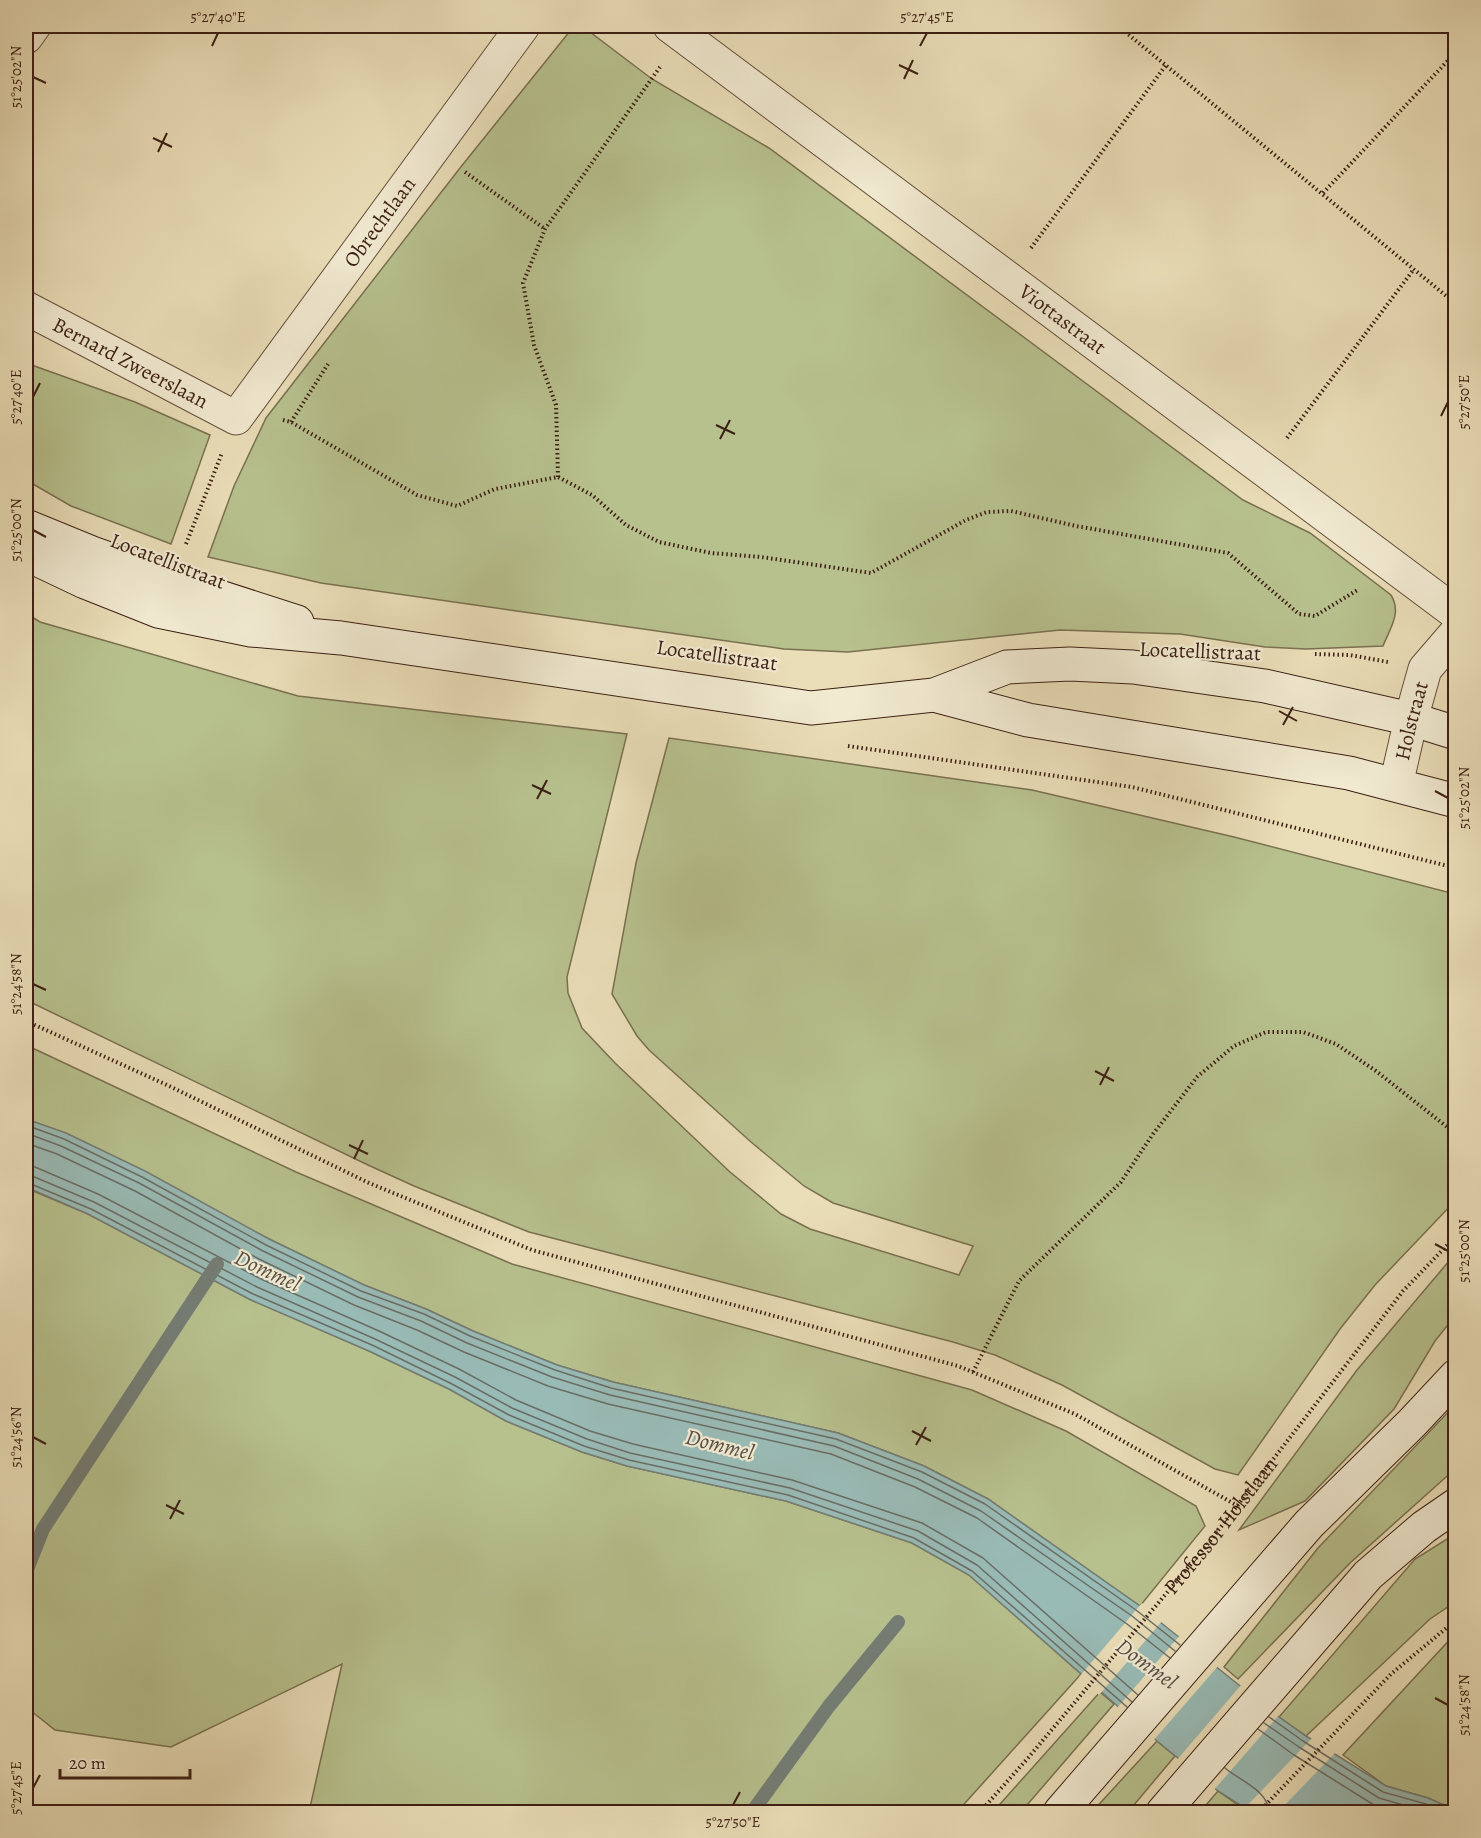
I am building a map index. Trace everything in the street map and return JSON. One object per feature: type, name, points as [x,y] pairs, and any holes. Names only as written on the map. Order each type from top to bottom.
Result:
[{"type":"main road","points":[[26,37],[34,26]]},
{"type":"main road","name":"Obrechtlaan","points":[[236,418],[523,26]]},
{"type":"main road","name":"Viottastraat","points":[[676,30],[1455,613]]},
{"type":"main road","name":"Bernard Zweerslaan","points":[[26,308],[236,418]]},
{"type":"main road","name":"Locatellistraat","points":[[26,526],[170,581],[251,606],[341,638]]},
{"type":"main road","name":"Locatellistraat","points":[[26,554],[85,582],[158,611],[251,630],[341,638],[811,708],[934,695],[1007,667],[1070,664],[1133,667],[1265,686],[1411,718],[1455,733]]},
{"type":"main road","name":"Holstraat","points":[[1396,785],[1425,669],[1455,633]]},
{"type":"main road","name":"Locatellistraat","points":[[934,695],[1028,720],[1349,773],[1455,801]]},
{"type":"main road","points":[[1060,1812],[1309,1524],[1412,1423],[1455,1376]]},
{"type":"main road","points":[[1164,1812],[1368,1575],[1455,1504]]},
{"type":"path","points":[[1118,26],[1455,304]]},
{"type":"path","points":[[1448,26],[1455,33]]},
{"type":"path","points":[[558,477],[556,405],[534,345],[523,283],[545,229],[597,159],[676,30]]},
{"type":"path","points":[[1323,193],[1455,52]]},
{"type":"path","points":[[1008,280],[1166,65]]},
{"type":"path","points":[[432,150],[545,229]]},
{"type":"path","points":[[1263,470],[1414,269]]},
{"type":"path","points":[[185,546],[236,418],[266,418],[291,422],[417,495],[457,506],[495,489],[558,477],[592,495],[626,525],[659,542],[711,553],[761,557],[871,573],[966,520],[987,512],[1011,511],[1076,526],[1228,553],[1299,614],[1315,616],[1362,586]]},
{"type":"path","points":[[1304,654],[1350,655],[1425,669]]},
{"type":"path","points":[[26,1021],[166,1085],[369,1183],[532,1250],[973,1372],[1075,1414],[1238,1506]]},
{"type":"path","points":[[973,1372],[1019,1281],[1121,1182],[1153,1134],[1197,1077],[1234,1046],[1266,1032],[1303,1032],[1336,1044],[1376,1071],[1455,1134]]},
{"type":"path","name":"Professor Holstlaan","points":[[980,1812],[1207,1545],[1403,1291],[1455,1236]]},
{"type":"path","points":[[1259,1812],[1391,1674],[1455,1620]]},
{"type":"green space","points":[[574,26],[582,26],[652,79],[769,148],[1243,500],[1310,533],[1391,595],[1395,614],[1383,646],[1306,649],[1265,647],[1180,634],[1060,630],[848,652],[784,649],[321,583],[208,557],[234,486],[266,418],[460,168]]},
{"type":"green space","points":[[26,363],[135,402],[210,435],[171,544],[71,506],[26,480]]},
{"type":"green space","points":[[26,613],[40,622],[298,696],[627,734],[567,977],[568,993],[582,1028],[615,1063],[730,1172],[781,1214],[810,1229],[959,1275],[973,1246],[833,1203],[804,1186],[751,1142],[649,1050],[637,1036],[612,994],[636,863],[669,738],[1032,790],[1234,837],[1455,894],[1455,1201],[1375,1285],[1340,1329],[1238,1475],[1215,1469],[1062,1385],[995,1355],[953,1342],[529,1232],[414,1186],[26,1000]]},
{"type":"green space","points":[[26,1045],[296,1172],[512,1264],[972,1390],[1066,1431],[1196,1506],[1205,1526],[1140,1606],[988,1499],[924,1466],[838,1433],[613,1382],[557,1365],[364,1285],[269,1239],[66,1134],[26,1119]]},
{"type":"green space","points":[[26,1188],[88,1214],[251,1300],[369,1351],[449,1389],[506,1421],[582,1452],[627,1466],[786,1501],[912,1543],[969,1575],[1081,1674],[957,1812],[309,1812],[342,1664],[171,1747],[55,1730],[26,1707]]},
{"type":"green space","points":[[1455,1254],[1455,1316],[1435,1341],[1394,1409],[1305,1501],[1239,1530],[1357,1370]]},
{"type":"green space","points":[[1455,1405],[1455,1469],[1350,1563],[1238,1679],[1224,1667],[1318,1548]]},
{"type":"green space","points":[[1455,1534],[1455,1602],[1430,1619],[1306,1736],[1279,1717],[1415,1559]]},
{"type":"green space","points":[[1455,1634],[1455,1810],[1428,1798],[1386,1786],[1343,1755]]},
{"type":"green space","points":[[1100,1692],[1114,1704],[1021,1812],[993,1812]]},
{"type":"green space","points":[[1157,1741],[1175,1756],[1128,1812],[1092,1812]]},
{"type":"green space","points":[[1218,1791],[1242,1808],[1238,1812],[1200,1812]]},
{"type":"water","name":"Dommel","points":[[26,1119],[66,1133],[145,1171],[269,1239],[364,1285],[557,1365],[613,1382],[838,1433],[924,1466],[988,1499],[1140,1606],[1306,1736],[1386,1786],[1428,1798],[1455,1812],[1251,1812],[1218,1791],[1157,1741],[969,1575],[912,1543],[786,1501],[627,1466],[582,1452],[506,1421],[449,1389],[369,1351],[251,1300],[88,1214],[26,1187]]},
{"type":"pier","points":[[1142,1603],[1163,1620],[1099,1695],[1079,1677]]},
{"type":"pier","points":[[1181,1634],[1219,1665],[1153,1741],[1116,1709]]},
{"type":"pier","points":[[1242,1684],[1280,1714],[1213,1791],[1176,1761]]},
{"type":"pier","points":[[1313,1737],[1336,1752],[1278,1812],[1242,1811]]},
{"type":"waterway","points":[[26,1572],[43,1529],[217,1264]]},
{"type":"waterway","points":[[752,1812],[829,1706],[898,1622]]}]
